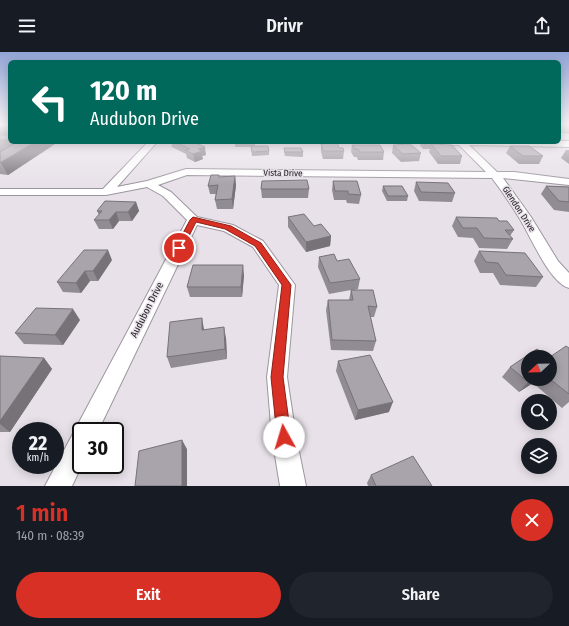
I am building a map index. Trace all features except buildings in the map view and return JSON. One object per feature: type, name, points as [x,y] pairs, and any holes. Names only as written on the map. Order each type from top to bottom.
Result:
[{"type":"street","points":[[106,192],[151,144]]},
{"type":"street","name":"Glendon Drive","points":[[463,144],[496,176],[525,217],[552,264],[569,283]]},
{"type":"street","name":"Vista Drive","points":[[0,192],[106,192],[149,184],[186,172],[514,175],[569,182]]},
{"type":"street","points":[[149,184],[168,194],[193,220],[228,228],[258,244],[287,285],[277,377],[284,437],[293,486]]},
{"type":"street","name":"Audubon Drive","points":[[91,422],[193,220]]},
{"type":"street","points":[[58,486],[72,459]]},
{"type":"route","points":[[179,248],[193,220],[228,228],[258,244],[287,285],[277,377],[284,437]]}]
